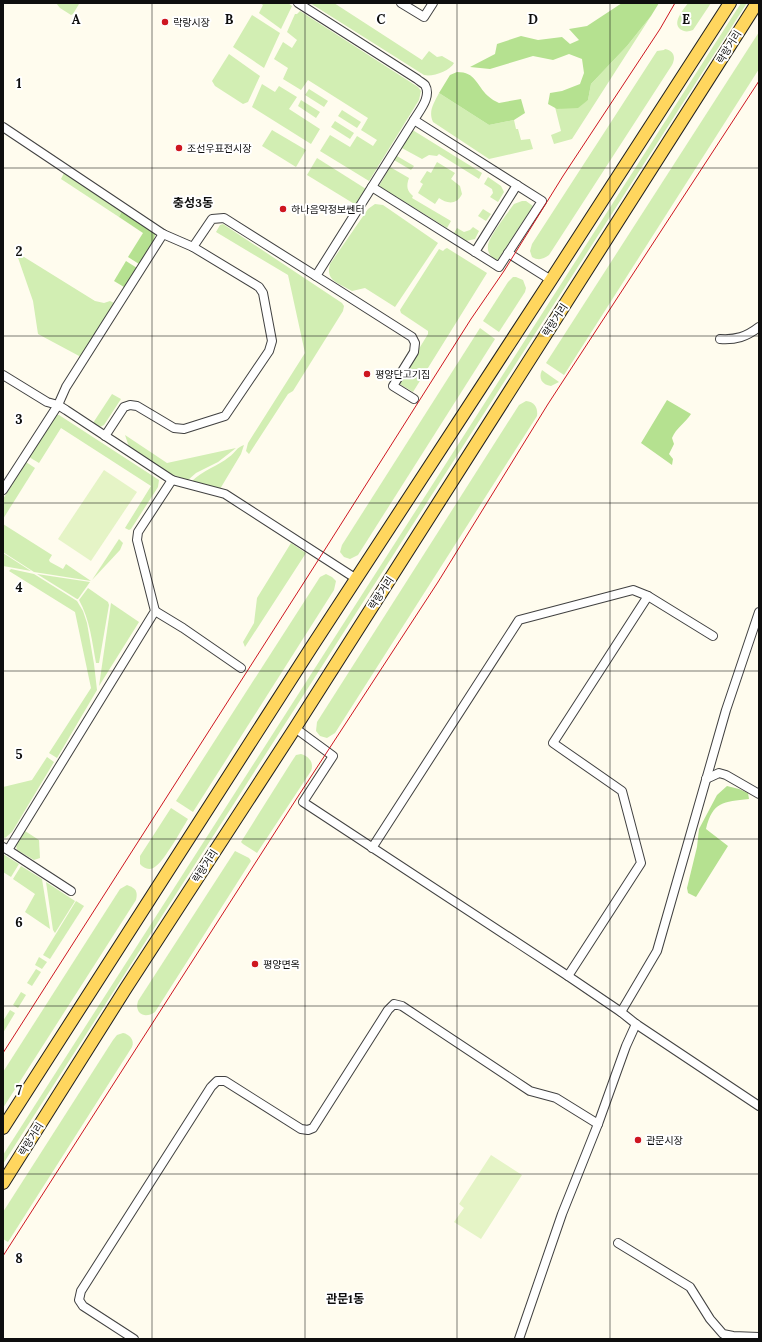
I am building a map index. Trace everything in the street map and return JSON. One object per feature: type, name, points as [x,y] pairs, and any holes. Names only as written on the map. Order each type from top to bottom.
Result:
[{"type":"main road","points":[[3,1128],[355,578],[551,280],[730,3]]},
{"type":"main road","name":"락랑거리","points":[[3,1183],[126,988],[295,728],[757,3]]},
{"type":"street","points":[[298,3],[417,79],[425,85],[427,95],[424,104],[316,276]]},
{"type":"street","points":[[401,3],[424,17],[433,3]]},
{"type":"street","points":[[372,187],[499,267],[542,200],[414,120]]},
{"type":"street","points":[[3,127],[163,234],[193,247],[259,288],[263,293],[272,342],[269,351],[225,416],[184,429],[174,428],[137,406],[130,405],[124,407],[105,436]]},
{"type":"street","points":[[475,252],[517,185]]},
{"type":"street","points":[[193,247],[212,219],[224,218],[412,337],[416,344],[414,352],[393,386],[414,399]]},
{"type":"street","points":[[3,490],[58,405],[66,387],[163,234]]},
{"type":"street","points":[[508,253],[551,280]]},
{"type":"street","points":[[720,339],[731,340],[748,335],[759,327]]},
{"type":"street","points":[[3,375],[47,402],[58,405],[172,480],[225,494],[355,578]]},
{"type":"street","points":[[172,480],[138,532],[137,540],[155,611],[183,628],[241,668]]},
{"type":"street","points":[[372,848],[518,620],[633,590],[648,596],[713,636]]},
{"type":"street","points":[[568,976],[641,863],[622,791],[553,743],[648,596]]},
{"type":"street","points":[[71,891],[6,848],[155,611]]},
{"type":"street","points":[[621,1012],[657,951],[726,710],[759,612]]},
{"type":"street","points":[[295,728],[333,756],[303,802],[568,976],[636,1024],[759,1106]]},
{"type":"street","points":[[706,779],[719,773],[726,774],[759,794]]},
{"type":"street","points":[[134,1339],[84,1306],[79,1300],[80,1291],[211,1087],[217,1081],[225,1081],[301,1128],[308,1130],[312,1128],[388,1010],[394,1004],[402,1006],[530,1091],[556,1098],[598,1124]]},
{"type":"street","points":[[519,1339],[562,1214],[598,1124],[626,1046],[636,1024]]},
{"type":"street","points":[[618,1244],[690,1287],[710,1319],[723,1334],[759,1337]]},
{"type":"green space","points":[[56,3],[79,4],[71,15],[60,8]]},
{"type":"green space","points":[[260,3],[288,3],[292,6],[281,29],[259,13],[263,5]]},
{"type":"green space","points":[[310,3],[334,3],[422,60],[429,51],[437,57],[442,56],[454,63],[449,69],[441,73],[424,75]]},
{"type":"green space","points":[[622,3],[659,3],[651,16],[627,46],[591,84],[588,100],[578,108],[557,109],[548,104],[550,93],[562,91],[580,84],[584,73],[582,59],[569,54],[553,60],[533,56],[490,69],[470,67],[495,54],[497,44],[521,36],[538,40],[562,37],[570,44],[579,40],[569,29],[587,26]]},
{"type":"green space","points":[[688,3],[711,3],[693,30],[683,31],[677,23]]},
{"type":"green space","points":[[741,3],[747,3],[3,1164],[3,1155]]},
{"type":"green space","points":[[300,11],[418,87],[421,91],[419,100],[369,181],[320,151],[330,135],[350,147],[357,136],[373,146],[377,140],[361,130],[368,118],[308,80],[301,90],[283,79],[288,68],[274,59],[283,42],[292,48],[297,40],[287,32],[295,14]]},
{"type":"green space","points":[[252,15],[280,33],[264,68],[233,47]]},
{"type":"green space","points":[[651,16],[572,139],[554,144],[551,135],[561,131],[555,107],[558,109],[588,100],[591,84],[627,46]]},
{"type":"green space","points":[[759,32],[759,69],[564,375],[546,363]]},
{"type":"green space","points":[[665,49],[670,51],[674,57],[672,65],[549,255],[541,259],[532,257],[530,251],[532,244],[657,51]]},
{"type":"green space","points":[[229,54],[260,76],[248,102],[243,104],[215,86],[212,81]]},
{"type":"green space","points":[[457,72],[468,74],[488,96],[499,103],[521,99],[525,113],[514,120],[489,125],[439,93],[450,75]]},
{"type":"green space","points":[[262,84],[275,92],[279,86],[297,97],[289,109],[320,129],[311,144],[252,107]]},
{"type":"green space","points":[[309,89],[328,101],[324,107],[305,95]]},
{"type":"green space","points":[[439,93],[489,125],[514,120],[521,140],[530,139],[533,149],[489,159],[433,122],[431,111]]},
{"type":"green space","points":[[301,100],[320,112],[316,118],[298,106]]},
{"type":"green space","points":[[342,110],[361,122],[357,128],[338,116]]},
{"type":"green space","points":[[335,121],[354,133],[350,139],[331,127]]},
{"type":"green space","points":[[411,129],[482,173],[479,179],[439,154],[437,156],[429,155],[422,159],[400,147]]},
{"type":"green space","points":[[272,130],[306,150],[296,167],[262,146]]},
{"type":"green space","points":[[397,156],[414,166],[411,170],[394,160]]},
{"type":"green space","points":[[317,158],[366,189],[356,205],[307,175]]},
{"type":"green space","points":[[437,162],[455,173],[451,179],[460,186],[462,194],[455,202],[448,202],[439,198],[435,204],[418,193],[423,184],[420,182],[427,171],[431,173]]},
{"type":"green space","points":[[390,167],[409,178],[408,188],[409,192],[413,196],[412,198],[451,221],[447,228],[379,186]]},
{"type":"green space","points":[[64,173],[122,211],[119,217],[61,179]]},
{"type":"green space","points":[[488,177],[501,186],[504,192],[498,202],[490,197],[493,193],[492,189],[484,184]]},
{"type":"green space","points":[[526,201],[533,206],[497,261],[489,253],[489,242],[514,204]]},
{"type":"green space","points":[[375,204],[383,205],[438,243],[395,307],[365,288],[352,291],[334,281],[331,278],[329,270],[330,264],[368,209]]},
{"type":"green space","points":[[483,209],[491,214],[486,221],[478,216]]},
{"type":"green space","points":[[122,211],[155,234],[154,240],[139,264],[128,257],[143,233],[119,217]]},
{"type":"green space","points":[[223,224],[342,303],[344,306],[343,311],[293,391],[288,394],[249,454],[246,451],[248,443],[305,353],[288,275],[216,232],[220,225]]},
{"type":"green space","points":[[473,227],[479,231],[475,239],[466,241],[454,233],[457,228],[464,232]]},
{"type":"green space","points":[[447,248],[487,273],[413,392],[398,383],[428,334],[428,331],[401,313],[400,310],[439,249],[443,251]]},
{"type":"green space","points":[[16,252],[95,301],[104,303],[110,301],[114,303],[81,357],[38,334],[33,301]]},
{"type":"green space","points":[[126,261],[137,268],[124,287],[114,281]]},
{"type":"green space","points":[[513,277],[523,280],[526,288],[525,292],[499,332],[483,321],[508,282]]},
{"type":"green space","points":[[480,328],[495,339],[358,555],[350,559],[344,557],[340,552],[342,545]]},
{"type":"green space","points":[[542,370],[559,382],[551,386],[543,383],[540,376]]},
{"type":"green space","points":[[112,394],[121,399],[104,425],[100,427],[93,423]]},
{"type":"green space","points":[[667,400],[691,414],[676,431],[672,438],[674,444],[669,454],[673,459],[672,465],[641,443]]},
{"type":"green space","points":[[526,401],[535,406],[537,416],[335,733],[327,738],[320,736],[316,731],[317,722],[519,405]]},
{"type":"green space","points":[[56,415],[59,415],[159,480],[158,487],[131,529],[129,530],[125,528],[151,486],[61,428],[39,463],[29,457]]},
{"type":"green space","points":[[125,435],[167,463],[236,448],[218,462],[196,473],[188,480],[167,472],[129,447]]},
{"type":"green space","points":[[244,445],[241,454],[220,489],[192,481],[225,460]]},
{"type":"green space","points":[[26,462],[35,468],[3,519],[3,499]]},
{"type":"green space","points":[[104,470],[137,492],[91,561],[58,539]]},
{"type":"green space","points":[[3,524],[52,555],[49,560],[50,562],[63,569],[66,564],[91,581],[34,572],[3,552]]},
{"type":"green space","points":[[119,539],[123,543],[120,550],[92,580]]},
{"type":"green space","points":[[291,543],[306,553],[245,647],[243,642],[254,623],[257,598]]},
{"type":"green space","points":[[3,553],[31,571],[3,566]]},
{"type":"green space","points":[[11,569],[34,574],[77,601],[83,611],[87,623],[97,690],[57,758],[49,753],[91,688],[75,612],[9,571]]},
{"type":"green space","points":[[37,574],[90,582],[77,599]]},
{"type":"green space","points":[[326,574],[336,581],[334,590],[193,812],[176,801],[320,577]]},
{"type":"green space","points":[[88,588],[108,602],[109,605],[99,663],[96,663],[88,623],[79,600]]},
{"type":"green space","points":[[111,603],[139,622],[99,686]]},
{"type":"green space","points":[[301,754],[307,757],[312,763],[311,771],[257,853],[241,842],[296,755]]},
{"type":"green space","points":[[47,757],[54,762],[12,832],[5,838],[3,837],[3,787],[32,780]]},
{"type":"green space","points":[[727,786],[748,793],[749,799],[726,802],[716,808],[712,813],[706,829],[728,846],[696,897],[688,893],[687,888],[697,847],[699,829],[717,795]]},
{"type":"green space","points":[[171,808],[188,819],[164,858],[154,868],[150,869],[143,867],[140,864],[140,856]]},
{"type":"green space","points":[[25,831],[39,840],[40,858],[34,860],[17,850],[16,845]]},
{"type":"green space","points":[[235,851],[249,858],[251,861],[155,1012],[148,1015],[141,1014],[137,1005],[138,1001]]},
{"type":"green space","points":[[3,854],[19,864],[11,877],[3,872]]},
{"type":"green space","points":[[21,866],[42,879],[50,929],[25,912],[35,894],[13,879]]},
{"type":"green space","points":[[46,882],[75,901],[55,933],[53,930]]},
{"type":"green space","points":[[127,885],[136,891],[136,900],[3,1108],[3,1072],[120,889]]},
{"type":"green space","points":[[76,901],[84,906],[50,959],[43,955]]},
{"type":"green space","points":[[39,957],[47,962],[42,969],[35,965]]},
{"type":"green space","points":[[36,969],[41,972],[32,986],[27,983]]},
{"type":"green space","points":[[21,992],[26,995],[18,1008],[13,1005]]},
{"type":"green space","points":[[10,1010],[15,1013],[3,1033],[3,1021]]},
{"type":"green space","points":[[123,1033],[131,1038],[133,1042],[132,1047],[8,1242],[3,1239],[3,1212],[113,1040],[117,1035]]},
{"type":"green space","points":[[491,1155],[522,1175],[481,1239],[454,1222],[464,1208],[459,1204]]},
{"type":"tram line","points":[[3,1053],[471,319],[504,271],[563,176],[660,29],[675,3]]},
{"type":"tram line","points":[[3,1256],[297,798],[438,582],[548,404],[759,81]]},
{"type":"place","name":"락랑시장","points":[[165,22]]},
{"type":"place","name":"조선우표전시장","points":[[179,148]]},
{"type":"place","name":"하나음악정보쎈터","points":[[283,209]]},
{"type":"place","name":"평양단고기집","points":[[367,374]]},
{"type":"place","name":"평양면옥","points":[[255,964]]},
{"type":"place","name":"관문시장","points":[[638,1140]]},
{"type":"district","name":"충성3동","points":[[193,202]]},
{"type":"district","name":"관문1동","points":[[345,1298]]}]
